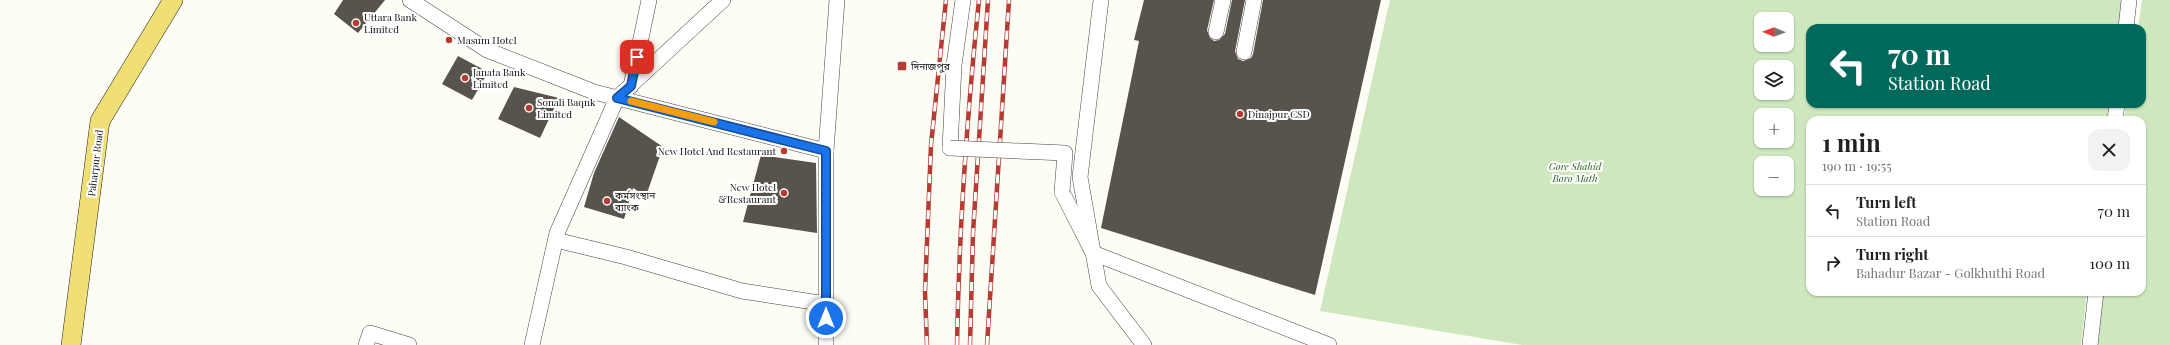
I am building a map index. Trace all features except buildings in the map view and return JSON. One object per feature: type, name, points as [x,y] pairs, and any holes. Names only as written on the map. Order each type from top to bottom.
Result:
[{"type":"main road","name":"Paharpur Road","points":[[71,345],[100,121],[173,0]]},
{"type":"street","points":[[410,0],[487,50],[594,92],[826,151]]},
{"type":"street","points":[[631,86],[649,0]]},
{"type":"street","points":[[532,345],[556,240],[617,98],[723,0]]},
{"type":"street","points":[[826,345],[826,151],[837,0]]},
{"type":"street","points":[[963,0],[954,65],[950,148],[1065,153],[1062,192],[1093,253],[1329,345]]},
{"type":"street","points":[[1102,0],[1080,177],[1099,286],[1144,345]]},
{"type":"street","points":[[1216,32],[1223,0]]},
{"type":"street","points":[[1244,52],[1254,0]]},
{"type":"street","points":[[2126,24],[2129,0]]},
{"type":"street","points":[[556,240],[626,256],[742,291],[826,304]]},
{"type":"street","points":[[2090,345],[2096,296]]},
{"type":"street","points":[[366,345],[370,333],[409,345]]},
{"type":"green space","name":"Gore Shahid Boro Math","points":[[1390,0],[2122,0],[2119,24],[1806,24],[1806,108],[2108,108],[2108,116],[1806,116],[1806,296],[2087,296],[2081,345],[1522,345],[1320,311]]},
{"type":"green space","points":[[2142,0],[2170,0],[2170,345],[2095,345],[2101,296],[2146,296],[2146,116],[2124,116],[2126,108],[2146,108],[2146,24],[2139,24]]},
{"type":"railway","points":[[927,345],[925,292],[931,145],[946,0]]},
{"type":"railway","points":[[957,345],[964,172],[979,0]]},
{"type":"railway","points":[[970,345],[973,233],[988,0]]},
{"type":"railway","points":[[987,345],[1009,0]]},
{"type":"slow traffic","points":[[631,101],[714,122]]},
{"type":"place","name":"Uttara Bank Limited","points":[[356,23]]},
{"type":"place","name":"Masum Hotel","points":[[449,40]]},
{"type":"place","name":"দিনাজপুর","points":[[902,66]]},
{"type":"place","name":"Janata Bank Limited","points":[[465,78]]},
{"type":"place","name":"Sonali Baqnk Limited","points":[[529,108]]},
{"type":"place","name":"Dinajpur CSD","points":[[1240,114]]},
{"type":"place","name":"New Hotel And Restaurant","points":[[784,151]]},
{"type":"place","name":"New Hotel &Restaurant","points":[[784,193]]},
{"type":"place","name":"কর্মসংস্থান ব্যাংক","points":[[607,201]]},
{"type":"route","points":[[637,57],[631,86],[617,98],[826,151],[826,318]]}]
